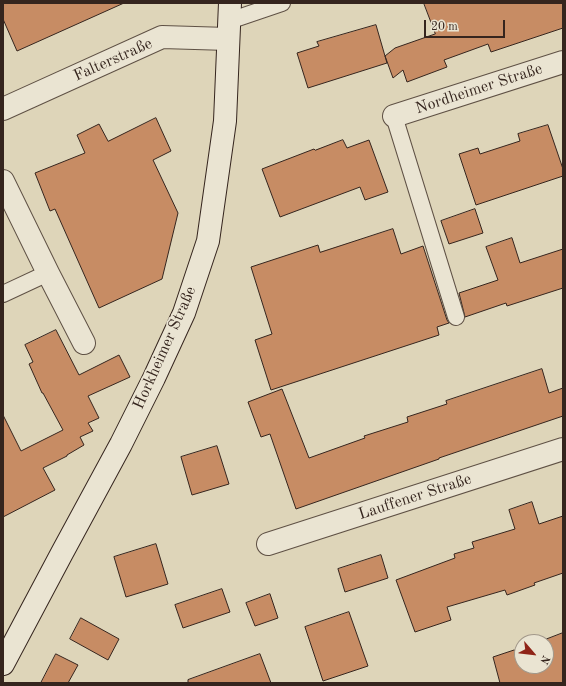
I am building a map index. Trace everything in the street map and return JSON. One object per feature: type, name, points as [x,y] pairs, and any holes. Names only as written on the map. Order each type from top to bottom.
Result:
[{"type":"street","name":"Falterstraße","points":[[3,109],[162,37],[229,21]]},
{"type":"street","name":"Horkheimer Straße","points":[[3,664],[121,444],[184,313],[208,241],[225,121],[229,21]]},
{"type":"street","name":"Nordheimer Straße","points":[[394,116],[563,62]]},
{"type":"street","points":[[3,181],[84,343]]},
{"type":"street","name":"Lauffener Straße","points":[[268,544],[563,449]]},
{"type":"lane","points":[[229,21],[282,3]]},
{"type":"lane","points":[[394,116],[456,317]]},
{"type":"lane","points":[[3,294],[48,273]]},
{"type":"building","points":[[3,3],[124,3],[17,51],[3,19]]},
{"type":"building","points":[[424,3],[563,3],[563,28],[491,52],[488,44],[444,60],[447,67],[407,82],[403,70],[393,78],[385,56],[395,48],[435,34]]},
{"type":"building","points":[[376,25],[387,63],[308,88],[297,53],[319,46],[317,42]]},
{"type":"building","points":[[156,118],[171,151],[153,160],[178,213],[162,279],[99,308],[55,209],[50,211],[35,173],[85,153],[77,135],[99,124],[108,141]]},
{"type":"building","points":[[548,125],[563,169],[563,176],[476,205],[459,154],[478,148],[480,154],[520,141],[518,134]]},
{"type":"building","points":[[343,140],[347,148],[369,140],[388,192],[365,200],[360,187],[280,217],[262,169],[314,149],[315,150]]},
{"type":"building","points":[[475,209],[483,233],[449,244],[441,221]]},
{"type":"building","points":[[393,229],[401,254],[423,246],[449,323],[437,327],[439,335],[271,390],[255,340],[272,334],[251,267],[318,245],[320,252]]},
{"type":"building","points":[[512,238],[520,263],[563,249],[563,288],[507,306],[506,303],[465,317],[459,293],[498,280],[486,247]]},
{"type":"building","points":[[56,330],[79,375],[119,355],[130,377],[88,396],[99,418],[88,423],[93,431],[80,437],[84,445],[67,456],[43,468],[55,490],[3,517],[3,415],[21,451],[63,430],[42,393],[29,364],[33,362],[25,345]]},
{"type":"building","points":[[542,369],[549,393],[563,388],[563,416],[296,509],[270,434],[261,437],[248,402],[282,389],[309,458],[365,438],[364,436],[408,422],[407,417],[447,404],[446,401]]},
{"type":"building","points":[[217,446],[229,484],[192,495],[181,457]]},
{"type":"building","points":[[532,502],[539,524],[563,516],[563,573],[534,583],[535,585],[507,595],[505,590],[447,607],[451,620],[415,632],[396,580],[455,558],[454,554],[474,548],[472,542],[515,529],[509,510]]},
{"type":"building","points":[[156,544],[168,584],[126,597],[114,557]]},
{"type":"building","points":[[381,555],[388,578],[345,592],[338,569]]},
{"type":"building","points":[[222,589],[230,612],[183,628],[175,605]]},
{"type":"building","points":[[270,594],[278,618],[255,626],[246,603]]},
{"type":"building","points":[[349,612],[368,666],[323,681],[305,627]]},
{"type":"building","points":[[81,618],[119,639],[108,660],[70,639]]},
{"type":"building","points":[[563,633],[563,683],[500,683],[493,657],[514,650],[514,674],[554,674],[554,636]]},
{"type":"building","points":[[56,654],[78,665],[68,683],[41,683]]},
{"type":"building","points":[[260,654],[271,683],[188,683],[188,680]]}]
